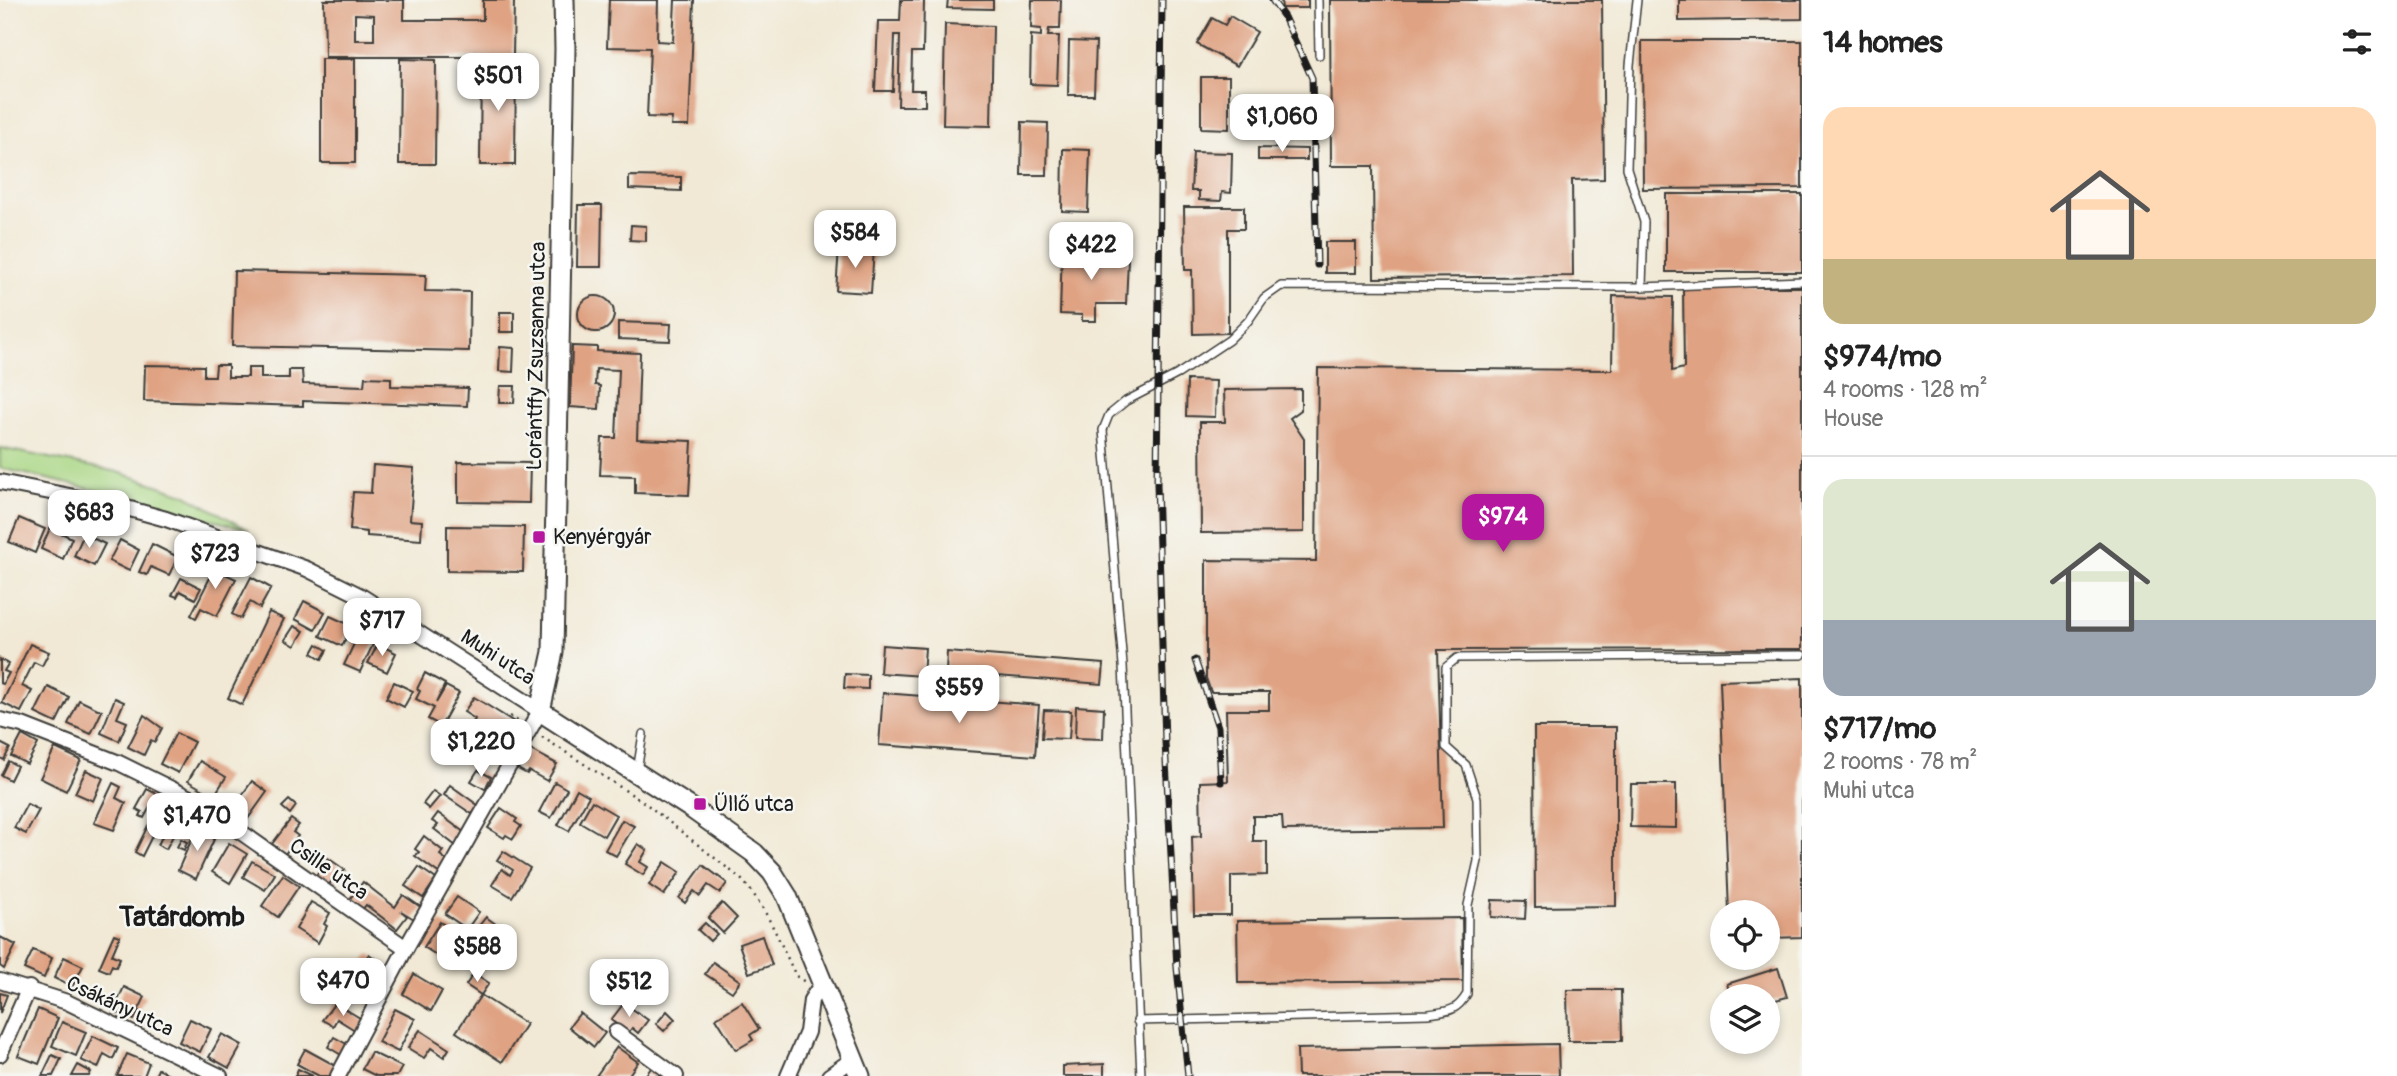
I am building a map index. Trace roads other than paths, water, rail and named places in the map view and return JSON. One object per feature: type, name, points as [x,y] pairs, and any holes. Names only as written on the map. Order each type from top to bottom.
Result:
[{"type":"main road","name":"Lorántffy Zsuzsanna utca","points":[[540,712],[553,652],[564,0]]},
{"type":"main road","name":"Muhi utca","points":[[540,712],[637,773],[754,853],[772,872],[787,896],[856,1067]]},
{"type":"street","name":"Muhi utca","points":[[0,482],[119,506],[166,519],[307,569],[361,596],[540,712]]},
{"type":"street","points":[[338,1076],[406,948],[540,712]]},
{"type":"street","name":"Csille utca","points":[[0,720],[22,725],[119,763],[198,802],[406,948]]},
{"type":"street","name":"Csákány utca","points":[[0,981],[67,1002],[220,1076]]},
{"type":"street","points":[[789,1076],[807,1032],[811,1000],[822,983]]},
{"type":"street","points":[[0,1054],[29,988]]},
{"type":"street","points":[[616,1032],[676,1076]]},
{"type":"street","points":[[829,1076],[856,1067]]},
{"type":"lane","points":[[1318,0],[1319,55]]},
{"type":"lane","points":[[1637,0],[1630,65],[1627,168],[1644,222],[1642,287]]},
{"type":"lane","points":[[1140,1076],[1123,665],[1103,430],[1109,415],[1126,401],[1178,374],[1229,340],[1248,321],[1264,298],[1281,286],[1642,287],[1802,281]]},
{"type":"lane","points":[[1137,1021],[1429,1014],[1450,1011],[1460,1006],[1467,994],[1468,905],[1478,860],[1477,797],[1466,765],[1446,747],[1446,667],[1457,658],[1802,655]]},
{"type":"lane","points":[[637,773],[643,734]]},
{"type":"railway","points":[[1162,0],[1157,484],[1165,742],[1177,968],[1188,1076]]},
{"type":"railway","points":[[1272,0],[1284,17],[1312,78],[1317,265]]},
{"type":"railway","points":[[1195,660],[1218,727],[1221,782]]},
{"type":"place","name":"Kenyérgyár","points":[[539,537]]},
{"type":"place","name":"Üllő utca","points":[[700,804]]},
{"type":"district","name":"Tatárdomb","points":[[182,916]]}]
